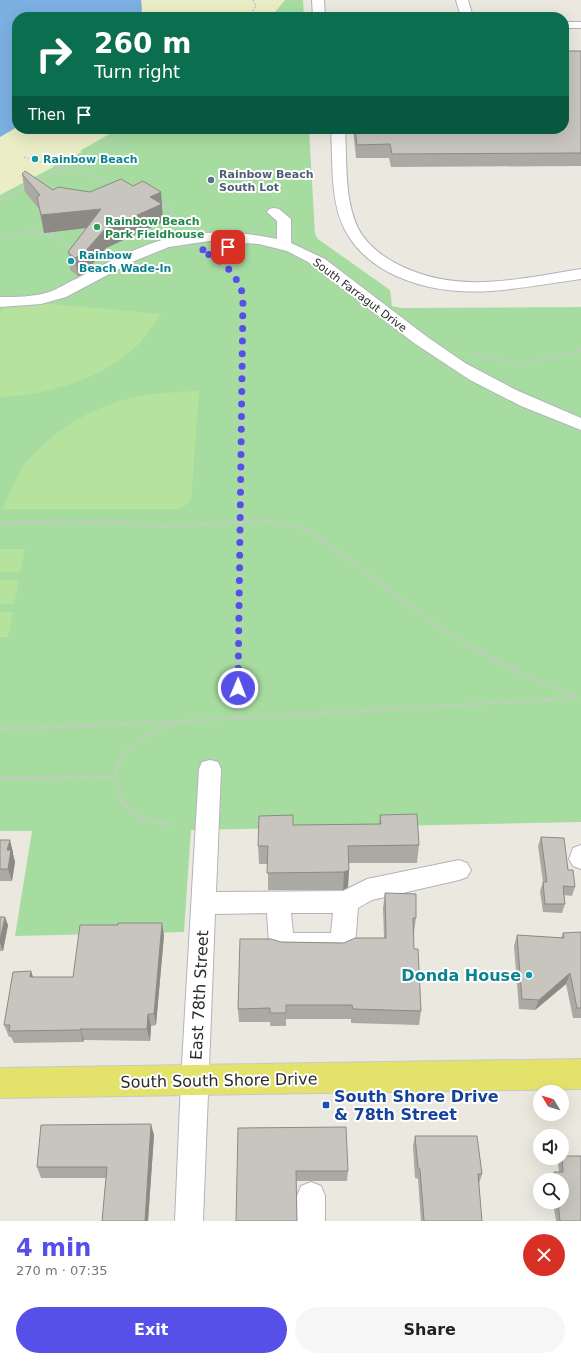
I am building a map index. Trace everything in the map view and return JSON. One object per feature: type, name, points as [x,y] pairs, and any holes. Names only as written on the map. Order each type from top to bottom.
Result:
[{"type":"main road","name":"South South Shore Drive","points":[[0,1083],[581,1074]]},
{"type":"street","points":[[318,0],[319,12]]},
{"type":"street","points":[[462,0],[466,12]]},
{"type":"street","points":[[569,25],[581,25]]},
{"type":"street","points":[[338,134],[342,190],[351,227],[363,246],[375,258],[395,270],[420,279],[469,288],[496,286],[581,274]]},
{"type":"street","name":"South Farragut Drive","points":[[0,302],[48,299],[72,289],[79,284],[151,249],[176,241],[219,237],[250,239],[279,244],[320,263],[425,344],[466,371],[504,392],[543,410],[581,424]]},
{"type":"street","name":"East 78th Street","points":[[189,1221],[194,1081],[210,769]]},
{"type":"street","points":[[204,903],[346,902],[367,890],[459,870]]},
{"type":"street","points":[[278,903],[280,944],[343,945],[346,902]]},
{"type":"path","points":[[252,12],[256,6],[254,0]]},
{"type":"path","points":[[0,200],[48,176],[123,134]]},
{"type":"path","points":[[111,141],[125,147]]},
{"type":"path","points":[[24,156],[62,168]]},
{"type":"path","points":[[48,176],[66,170],[94,176],[115,185]]},
{"type":"path","points":[[158,204],[173,210],[161,235],[176,241]]},
{"type":"path","points":[[0,236],[25,232],[46,234],[64,241],[74,252]]},
{"type":"path","points":[[205,249],[200,250],[213,256],[229,268],[240,285],[243,295],[238,718]]},
{"type":"path","points":[[466,352],[519,364],[535,363],[581,351]]},
{"type":"path","points":[[0,523],[120,522],[152,527],[241,521],[285,523],[318,537],[426,618],[467,644],[522,674],[581,698]]},
{"type":"path","points":[[0,729],[238,718],[581,698]]},
{"type":"path","points":[[172,824],[153,824],[132,814],[123,804],[115,777],[121,760],[133,745],[160,728],[178,721]]},
{"type":"path","points":[[0,779],[115,777]]},
{"type":"green space","points":[[141,0],[303,0],[304,12],[141,12]]},
{"type":"green space","points":[[12,130],[12,134],[309,134],[315,234],[318,239],[390,290],[392,306],[402,308],[581,307],[581,822],[191,830],[184,932],[15,936],[32,831],[0,831],[0,137]]},
{"type":"green space","points":[[40,303],[161,314],[135,348],[101,371],[69,385],[52,390],[17,396],[0,397],[0,314],[3,309]]},
{"type":"green space","points":[[199,391],[191,501],[180,509],[3,509],[21,469],[40,447],[64,428],[91,412],[120,401],[135,397]]},
{"type":"green space","points":[[0,549],[25,549],[20,572],[0,572]]},
{"type":"green space","points":[[0,580],[19,580],[14,604],[0,604]]},
{"type":"green space","points":[[0,612],[13,612],[8,637],[0,637]]},
{"type":"sand","points":[[141,0],[285,0],[275,12],[141,12]]},
{"type":"sand","name":"Rainbow Beach","points":[[12,130],[12,134],[109,134],[80,151],[82,152],[0,195],[0,137]]},
{"type":"water","points":[[0,0],[141,0],[141,12],[12,12],[12,130],[0,137]]},
{"type":"building","points":[[569,51],[581,51],[581,153],[392,154],[390,144],[357,145],[356,134],[569,134]]},
{"type":"building","points":[[25,171],[53,190],[58,187],[90,192],[121,179],[133,186],[143,181],[161,192],[150,197],[162,204],[104,230],[83,254],[75,258],[68,252],[101,209],[41,215],[37,197],[40,195],[22,174]]},
{"type":"building","points":[[417,814],[419,845],[348,846],[349,870],[344,872],[267,873],[268,846],[258,846],[259,816],[293,815],[293,825],[381,824],[380,815]]},
{"type":"building","points":[[541,837],[564,838],[568,870],[573,870],[575,887],[563,886],[565,904],[545,904],[543,882],[547,882]]},
{"type":"building","points":[[0,840],[10,840],[7,850],[11,850],[8,869],[0,869]]},
{"type":"building","points":[[385,893],[416,894],[416,918],[413,918],[414,949],[418,949],[421,1011],[353,1009],[352,1005],[286,1005],[286,1013],[270,1013],[270,1008],[238,1009],[240,939],[271,939],[281,942],[344,943],[355,938],[386,938]]},
{"type":"building","points":[[0,917],[5,917],[0,940]]},
{"type":"building","points":[[118,923],[162,923],[154,1014],[148,1014],[147,1029],[9,1031],[10,1025],[4,1025],[13,972],[31,971],[30,977],[73,977],[80,925],[118,925]]},
{"type":"building","points":[[581,932],[581,1008],[577,1008],[570,973],[539,1000],[522,999],[517,935],[564,938],[563,933]]},
{"type":"building","points":[[151,1124],[145,1221],[102,1221],[107,1167],[37,1167],[41,1125]]},
{"type":"building","points":[[346,1127],[348,1171],[296,1171],[297,1221],[236,1221],[238,1128]]},
{"type":"building","points":[[415,1136],[477,1136],[482,1174],[478,1174],[482,1221],[424,1221],[420,1169],[418,1168]]},
{"type":"building","points":[[569,1156],[581,1156],[581,1221],[560,1221],[559,1209],[569,1209],[569,1173],[554,1172],[563,1172],[563,1165],[569,1165]]},
{"type":"place","name":"Rainbow Beach","points":[[35,159]]},
{"type":"place","name":"Rainbow Beach South Lot","points":[[211,180]]},
{"type":"place","name":"Rainbow Beach Park Fieldhouse","points":[[97,227]]},
{"type":"place","name":"Rainbow Beach Wade-In","points":[[71,261]]},
{"type":"place","name":"Donda House","points":[[529,975]]},
{"type":"place","name":"South Shore Drive & 78th Street","points":[[326,1105]]},
{"type":"route","points":[[228,247],[200,250],[213,256],[229,268],[235,275],[243,295],[238,688]]}]
